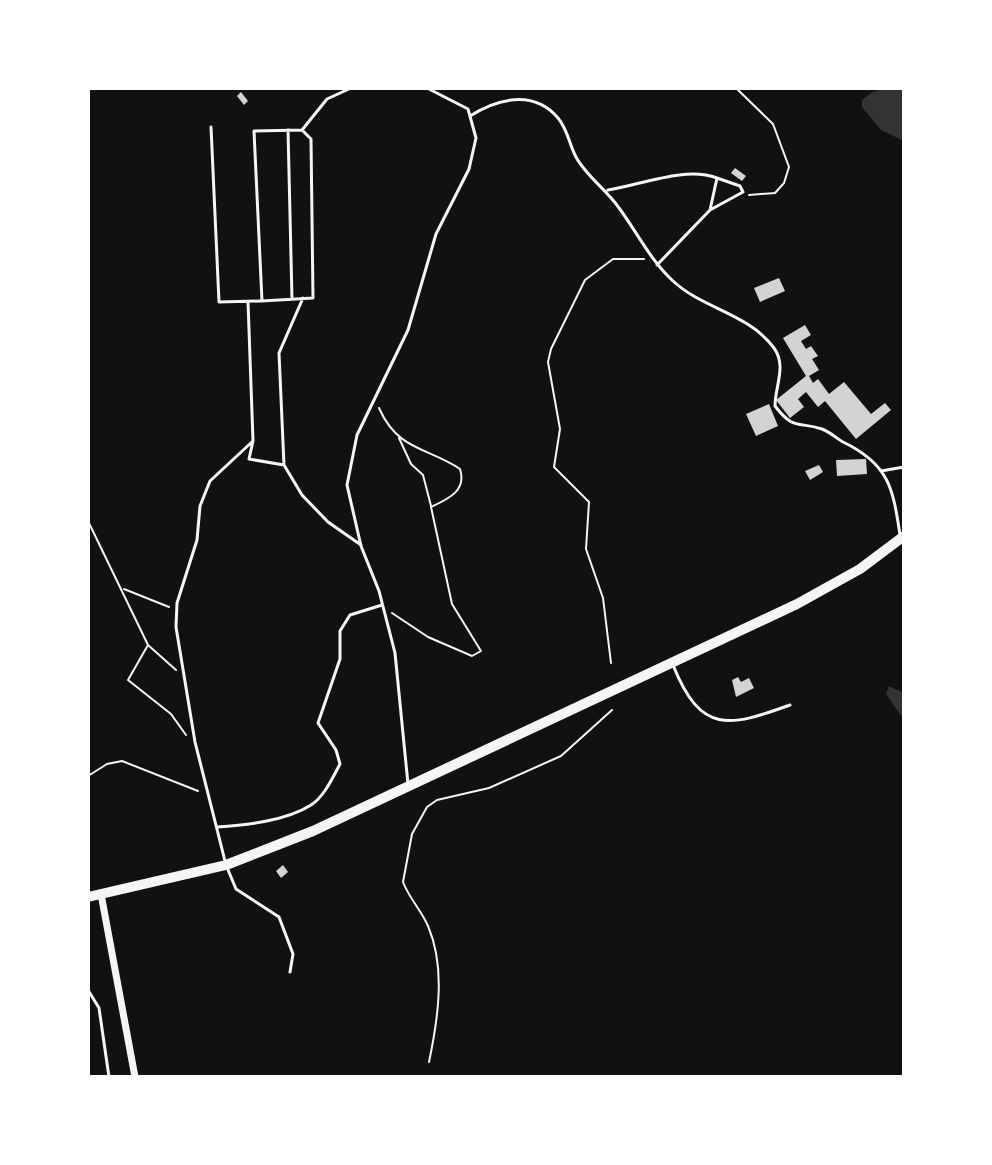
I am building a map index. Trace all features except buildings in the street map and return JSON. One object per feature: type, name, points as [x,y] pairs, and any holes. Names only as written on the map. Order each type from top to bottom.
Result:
[{"type":"main road","points":[[88,897],[226,865],[408,788],[797,604],[860,569],[902,537]]},
{"type":"street","points":[[101,894],[135,1077]]},
{"type":"lane","points":[[302,130],[327,99],[351,88]]},
{"type":"lane","points":[[408,788],[401,694],[382,605],[361,546],[347,485],[357,435],[408,330],[436,234],[469,169],[476,138],[468,109],[427,88]]},
{"type":"lane","points":[[470,116],[495,101],[520,99],[540,106],[557,117],[576,157],[606,191],[657,265],[688,293],[754,327],[774,347],[781,361],[775,406],[785,419],[829,433],[867,454],[881,471],[892,489],[902,537]]},
{"type":"lane","points":[[211,127],[219,302],[248,302],[313,298],[316,286],[311,139],[302,130],[254,131],[262,301]]},
{"type":"lane","points":[[288,130],[292,299]]},
{"type":"lane","points":[[606,191],[705,173],[730,181],[743,192],[710,210],[657,265]]},
{"type":"lane","points":[[710,210],[717,178]]},
{"type":"lane","points":[[303,298],[279,353],[284,465],[302,495],[328,522],[361,546]]},
{"type":"lane","points":[[248,302],[253,441],[249,459],[284,465]]},
{"type":"lane","points":[[253,441],[210,481],[200,506],[197,540],[177,603],[176,627],[182,677],[197,750],[226,865],[236,889],[279,917],[293,954],[290,972]]},
{"type":"lane","points":[[881,471],[904,467]]},
{"type":"lane","points":[[217,827],[262,821],[305,808],[319,797],[340,764],[336,750],[318,723],[340,659],[340,631],[350,615],[382,605]]},
{"type":"lane","points":[[672,662],[690,697],[706,715],[722,722],[745,722],[790,705]]},
{"type":"lane","points":[[88,990],[99,1008],[109,1077]]},
{"type":"path","points":[[736,88],[773,124],[789,167],[775,193],[748,195]]},
{"type":"path","points":[[611,663],[603,598],[586,549],[589,502],[554,467],[560,429],[548,362],[585,280],[613,259],[649,260]]},
{"type":"path","points":[[375,399],[385,422],[399,437],[430,457],[460,469],[463,480],[459,490],[431,507]]},
{"type":"path","points":[[382,605],[428,637],[472,656],[481,651],[452,604],[423,475],[408,460],[399,437]]},
{"type":"path","points":[[88,521],[148,645],[182,677]]},
{"type":"path","points":[[123,588],[168,608],[177,603]]},
{"type":"path","points":[[148,645],[128,680],[171,714],[197,750]]},
{"type":"path","points":[[429,1062],[437,1009],[436,950],[427,923],[403,882],[412,834],[419,817],[437,800],[489,788],[570,751],[612,710]]},
{"type":"path","points":[[88,776],[107,764],[122,761],[206,795]]},
{"type":"shaded area","points":[[904,88],[904,141],[881,130],[862,107],[862,100],[872,92]]},
{"type":"shaded area","points":[[889,686],[904,693],[904,720],[886,694]]}]
